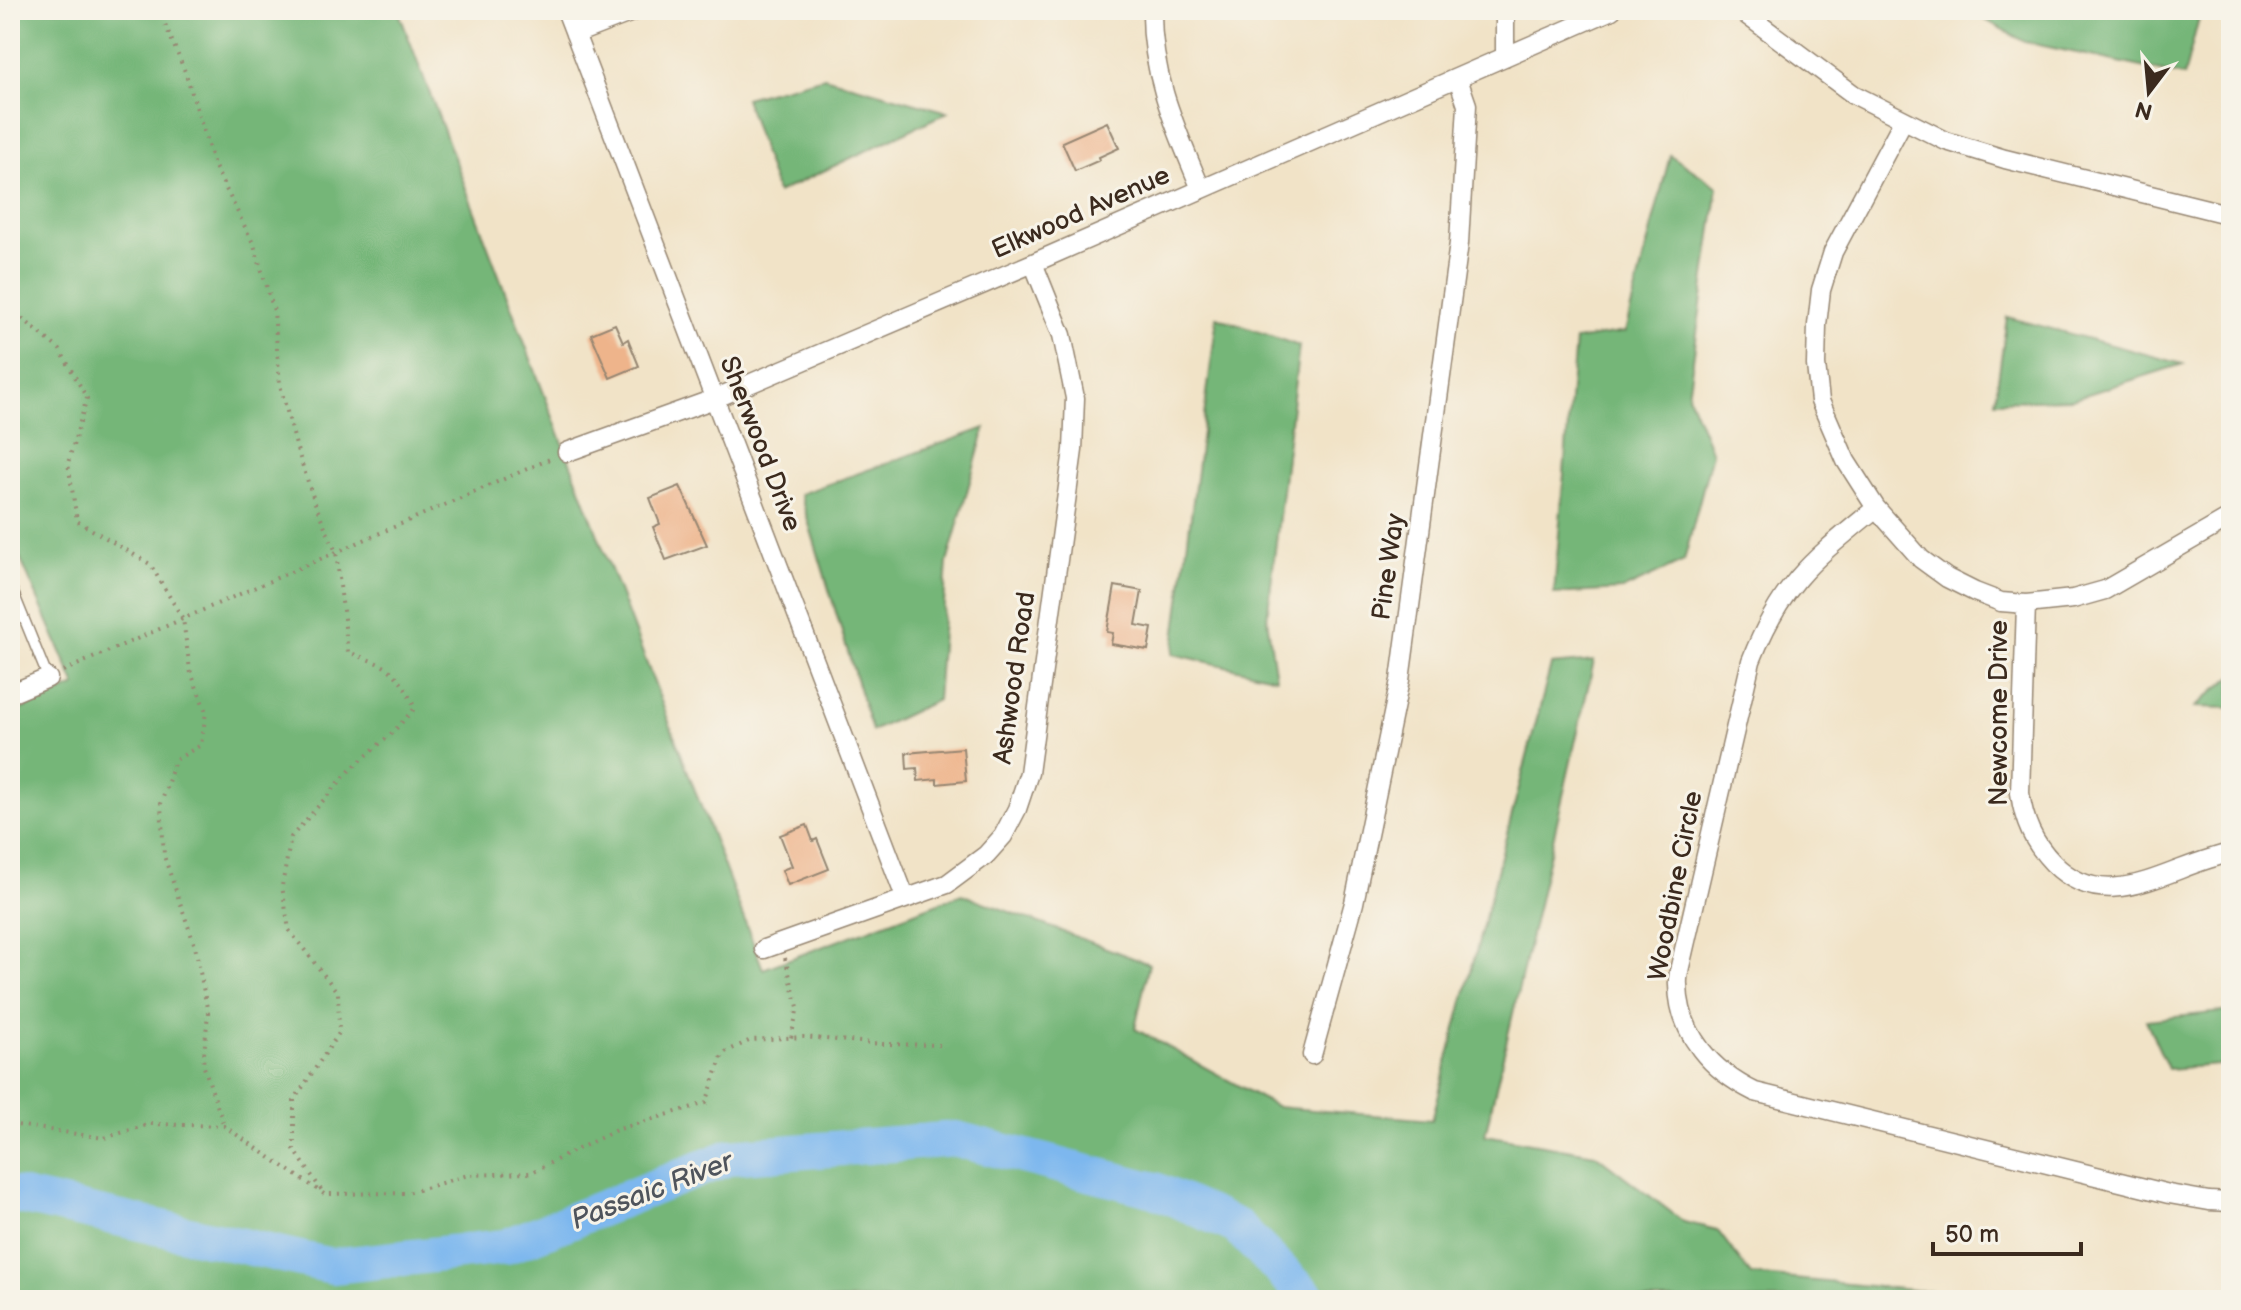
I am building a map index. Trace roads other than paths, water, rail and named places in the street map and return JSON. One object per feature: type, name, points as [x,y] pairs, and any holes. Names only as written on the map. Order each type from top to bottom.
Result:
[{"type":"street","name":"Sherwood Drive","points":[[566,10],[905,897]]},
{"type":"street","points":[[575,34],[637,10]]},
{"type":"street","points":[[1152,10],[1153,54],[1159,82],[1201,189]]},
{"type":"street","points":[[1505,10],[1505,57]]},
{"type":"street","name":"Elkwood Avenue","points":[[567,452],[714,399],[1612,10]]},
{"type":"street","points":[[1740,10],[1853,94],[1946,141],[2005,159],[2231,215]]},
{"type":"street","name":"Pine Way","points":[[1312,1055],[1354,903],[1400,680],[1459,243],[1467,105],[1458,79]]},
{"type":"street","points":[[1903,121],[1833,252],[1821,290],[1817,325],[1816,365],[1820,401],[1846,461],[1876,508],[1921,559],[1947,578],[2001,602],[2026,604],[2073,599],[2105,590],[2231,517]]},
{"type":"street","name":"Ashwood Road","points":[[773,946],[947,884],[986,855],[1003,836],[1029,773],[1073,450],[1075,398],[1062,335],[1033,263]]},
{"type":"street","name":"Woodbine Circle","points":[[1876,508],[1828,546],[1794,580],[1766,623],[1751,661],[1683,954],[1678,983],[1682,1014],[1709,1062],[1735,1082],[1755,1092],[2169,1194],[2231,1202]]},
{"type":"street","name":"Newcome Drive","points":[[2026,604],[2020,793],[2023,815],[2031,836],[2042,851],[2071,877],[2092,886],[2112,888],[2142,883],[2231,853]]},
{"type":"street","points":[[10,694],[48,678]]},
{"type":"lane","points":[[10,584],[48,678]]},
{"type":"waterway","name":"Passaic River","points":[[10,1194],[332,1266],[505,1247],[730,1157],[956,1139],[1155,1190],[1236,1226],[1311,1300]]}]
